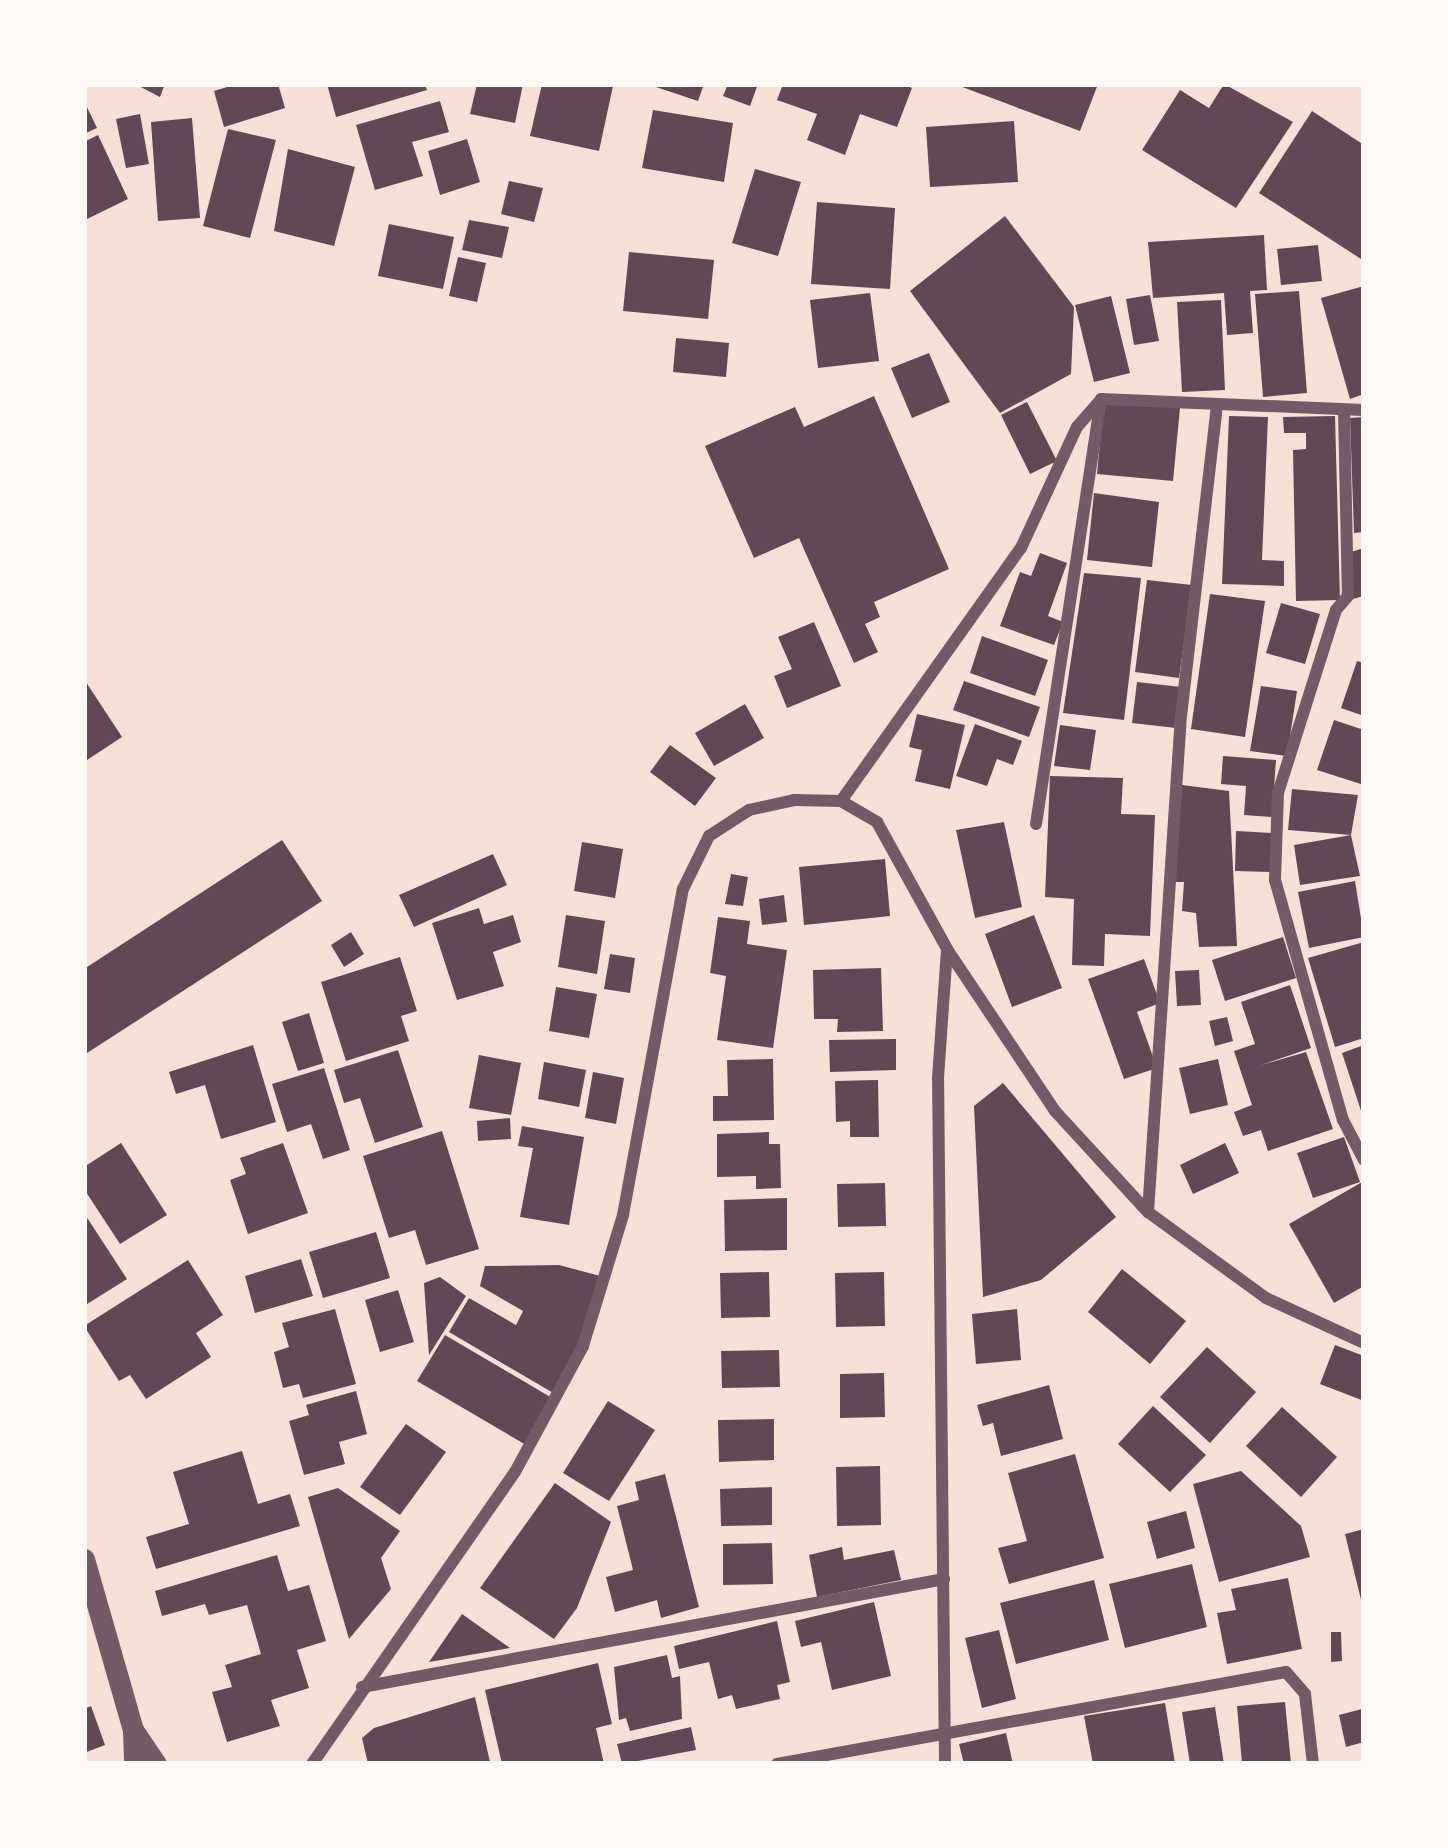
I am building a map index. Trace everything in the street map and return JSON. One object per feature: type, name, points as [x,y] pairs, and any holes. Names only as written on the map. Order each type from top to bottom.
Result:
[{"type":"street","points":[[1101,399],[1364,410]]},
{"type":"street","points":[[842,801],[1021,548],[1077,427],[1101,399]]},
{"type":"street","points":[[1036,824],[1101,399]]},
{"type":"street","points":[[1148,1212],[1180,725],[1217,404]]},
{"type":"street","points":[[1344,410],[1348,596],[1336,610],[1278,794],[1275,880],[1343,1120],[1364,1160]]},
{"type":"street","points":[[312,1764],[515,1472],[583,1346],[623,1215],[683,890],[709,836],[749,810],[794,800],[842,801],[877,822],[947,949],[1055,1111],[1148,1212],[1266,1298],[1364,1343]]},
{"type":"street","points":[[944,1764],[938,1078],[947,949]]},
{"type":"street","points":[[84,1559],[133,1730],[134,1764]]},
{"type":"street","points":[[362,1687],[944,1579]]},
{"type":"street","points":[[777,1764],[943,1729],[1286,1672],[1305,1694],[1313,1764]]},
{"type":"street","points":[[133,1730],[156,1764]]},
{"type":"building","points":[[135,84],[165,84],[160,97]]},
{"type":"building","points":[[237,84],[278,84],[285,108],[224,127],[214,91]]},
{"type":"building","points":[[327,84],[425,84],[427,90],[336,117]]},
{"type":"building","points":[[477,84],[523,84],[515,123],[470,114]]},
{"type":"building","points":[[542,84],[613,86],[599,151],[530,136]]},
{"type":"building","points":[[647,84],[704,84],[698,101]]},
{"type":"building","points":[[728,84],[758,84],[750,106],[723,96]]},
{"type":"building","points":[[783,84],[901,84],[912,88],[897,127],[860,114],[845,155],[807,140],[817,114],[777,100]]},
{"type":"building","points":[[954,84],[1098,84],[1080,131]]},
{"type":"building","points":[[1224,84],[1293,122],[1236,208],[1142,150],[1180,90],[1209,108]]},
{"type":"building","points":[[84,101],[97,128],[84,134]]},
{"type":"building","points":[[440,101],[449,132],[412,142],[423,176],[375,190],[356,125]]},
{"type":"building","points":[[653,110],[733,123],[724,182],[642,168]]},
{"type":"building","points":[[1312,111],[1364,145],[1361,259],[1259,193]]},
{"type":"building","points":[[140,114],[149,164],[126,168],[116,119]]},
{"type":"building","points":[[192,118],[200,218],[158,221],[151,122]]},
{"type":"building","points":[[1014,121],[1018,182],[930,187],[926,127]]},
{"type":"building","points":[[228,129],[276,140],[250,238],[203,226]]},
{"type":"building","points":[[98,135],[128,199],[87,219],[84,142]]},
{"type":"building","points":[[467,139],[480,182],[440,195],[428,151]]},
{"type":"building","points":[[288,149],[355,167],[334,246],[274,231]]},
{"type":"building","points":[[755,169],[801,182],[778,256],[732,243]]},
{"type":"building","points":[[509,181],[543,188],[534,222],[501,214]]},
{"type":"building","points":[[817,202],[895,208],[890,289],[811,284]]},
{"type":"building","points":[[1005,216],[1074,307],[1071,374],[1000,413],[910,291]]},
{"type":"building","points":[[469,220],[509,227],[502,258],[462,250]]},
{"type":"building","points":[[389,224],[454,237],[443,289],[378,276]]},
{"type":"building","points":[[1264,235],[1267,290],[1250,291],[1253,333],[1227,335],[1224,293],[1153,298],[1148,242]]},
{"type":"building","points":[[1318,245],[1322,281],[1281,285],[1277,249]]},
{"type":"building","points":[[629,252],[714,260],[708,319],[623,311]]},
{"type":"building","points":[[458,257],[486,263],[477,302],[449,296]]},
{"type":"building","points":[[1364,286],[1364,394],[1350,399],[1321,298]]},
{"type":"building","points":[[1299,291],[1307,393],[1263,397],[1255,294]]},
{"type":"building","points":[[870,293],[879,361],[818,368],[810,300]]},
{"type":"building","points":[[1150,295],[1159,341],[1134,345],[1126,299]]},
{"type":"building","points":[[1111,296],[1130,373],[1094,382],[1075,305]]},
{"type":"building","points":[[1221,300],[1225,390],[1182,392],[1177,302]]},
{"type":"building","points":[[676,338],[729,343],[726,377],[673,372]]},
{"type":"building","points":[[929,353],[950,402],[912,418],[891,368]]},
{"type":"building","points":[[874,396],[949,569],[874,602],[880,617],[865,624],[878,652],[854,663],[799,538],[754,558],[705,446],[795,407],[804,427]]},
{"type":"building","points":[[1104,401],[1180,408],[1173,481],[1097,474]]},
{"type":"building","points":[[1027,402],[1057,461],[1030,474],[1001,415]]},
{"type":"building","points":[[1229,416],[1268,417],[1262,560],[1284,561],[1284,586],[1222,584]]},
{"type":"building","points":[[1335,416],[1340,600],[1296,601],[1293,450],[1306,449],[1306,433],[1284,433],[1283,417]]},
{"type":"building","points":[[1364,417],[1364,532],[1354,533],[1350,418]]},
{"type":"building","points":[[1094,493],[1159,502],[1152,567],[1087,560]]},
{"type":"building","points":[[1364,548],[1364,596],[1353,599],[1351,552]]},
{"type":"building","points":[[1040,553],[1067,563],[1048,616],[1063,622],[1054,645],[1000,626],[1020,572],[1031,576]]},
{"type":"building","points":[[1084,573],[1141,578],[1124,720],[1063,713]]},
{"type":"building","points":[[1147,580],[1192,585],[1179,678],[1135,672]]},
{"type":"building","points":[[1210,594],[1265,601],[1245,737],[1191,729]]},
{"type":"building","points":[[1281,603],[1320,614],[1305,664],[1266,653]]},
{"type":"building","points":[[814,622],[841,686],[787,708],[774,676],[792,669],[778,637]]},
{"type":"building","points":[[982,636],[1048,660],[1035,696],[970,673]]},
{"type":"building","points":[[1357,661],[1364,663],[1364,716],[1341,708]]},
{"type":"building","points":[[84,679],[122,737],[84,762]]},
{"type":"building","points":[[964,681],[1040,707],[1029,737],[953,710]]},
{"type":"building","points":[[1137,682],[1181,687],[1176,728],[1132,723]]},
{"type":"building","points":[[1261,686],[1297,691],[1287,756],[1250,751]]},
{"type":"building","points":[[745,704],[764,738],[714,766],[695,733]]},
{"type":"building","points":[[917,714],[965,725],[950,789],[915,781],[922,750],[909,747]]},
{"type":"building","points":[[1334,720],[1364,730],[1364,785],[1317,770]]},
{"type":"building","points":[[975,724],[1022,741],[1013,765],[997,759],[987,786],[956,776]]},
{"type":"building","points":[[1060,725],[1096,730],[1090,770],[1054,766]]},
{"type":"building","points":[[670,745],[716,778],[695,806],[650,772]]},
{"type":"building","points":[[1223,756],[1276,760],[1272,817],[1244,815],[1246,786],[1221,784]]},
{"type":"building","points":[[1050,776],[1123,778],[1121,814],[1155,815],[1150,936],[1105,934],[1104,966],[1072,965],[1074,899],[1045,897]]},
{"type":"building","points":[[1182,785],[1229,791],[1237,946],[1199,947],[1196,913],[1182,911],[1184,882],[1174,882]]},
{"type":"building","points":[[1292,789],[1358,795],[1351,835],[1288,830]]},
{"type":"building","points":[[1004,822],[1022,907],[975,918],[956,830]]},
{"type":"building","points":[[1236,831],[1273,833],[1271,872],[1235,871]]},
{"type":"building","points":[[1351,835],[1360,876],[1300,885],[1294,845]]},
{"type":"building","points":[[282,840],[322,901],[84,1055],[84,969]]},
{"type":"building","points":[[582,842],[623,849],[615,898],[574,891]]},
{"type":"building","points":[[493,854],[507,885],[414,927],[399,895]]},
{"type":"building","points":[[885,859],[890,916],[804,925],[799,867]]},
{"type":"building","points":[[731,874],[748,877],[743,906],[725,904]]},
{"type":"building","points":[[1355,881],[1364,937],[1309,948],[1298,892]]},
{"type":"building","points":[[784,895],[787,922],[762,925],[759,899]]},
{"type":"building","points":[[479,908],[484,924],[513,915],[521,942],[493,952],[504,986],[457,1000],[432,923]]},
{"type":"building","points":[[566,915],[605,921],[597,974],[558,967]]},
{"type":"building","points":[[1034,915],[1062,988],[1012,1007],[985,934]]},
{"type":"building","points":[[718,917],[750,921],[747,944],[787,950],[773,1048],[717,1040],[726,976],[710,973]]},
{"type":"building","points":[[351,932],[364,954],[344,967],[331,945]]},
{"type":"building","points":[[1283,937],[1296,978],[1225,1001],[1212,960]]},
{"type":"building","points":[[1364,942],[1364,1038],[1335,1047],[1308,958]]},
{"type":"building","points":[[610,954],[635,958],[630,993],[604,989]]},
{"type":"building","points":[[400,957],[417,1011],[401,1016],[409,1041],[346,1061],[321,982]]},
{"type":"building","points":[[1144,959],[1160,1003],[1137,1012],[1157,1068],[1124,1079],[1088,979]]},
{"type":"building","points":[[881,968],[883,1031],[837,1032],[838,1019],[814,1019],[813,970]]},
{"type":"building","points":[[1199,970],[1201,1005],[1177,1006],[1175,971]]},
{"type":"building","points":[[1290,985],[1311,1048],[1261,1065],[1306,1052],[1333,1129],[1268,1151],[1261,1130],[1243,1136],[1234,1112],[1252,1105],[1234,1051],[1255,1044],[1241,1002]]},
{"type":"building","points":[[556,987],[597,994],[589,1038],[549,1031]]},
{"type":"building","points":[[309,1013],[324,1063],[298,1071],[282,1022]]},
{"type":"building","points":[[1227,1017],[1233,1041],[1215,1046],[1209,1021]]},
{"type":"building","points":[[896,1039],[896,1070],[830,1072],[829,1040]]},
{"type":"building","points":[[253,1045],[276,1122],[221,1139],[205,1085],[176,1094],[169,1072]]},
{"type":"building","points":[[1364,1045],[1364,1117],[1363,1117],[1342,1053]]},
{"type":"building","points":[[398,1050],[423,1127],[375,1143],[360,1098],[344,1103],[334,1070]]},
{"type":"building","points":[[479,1055],[521,1063],[511,1115],[469,1108]]},
{"type":"building","points":[[773,1059],[774,1120],[713,1121],[713,1096],[728,1096],[727,1060]]},
{"type":"building","points":[[1218,1059],[1228,1105],[1190,1114],[1179,1068]]},
{"type":"building","points":[[544,1062],[586,1070],[579,1107],[538,1099]]},
{"type":"building","points":[[324,1068],[350,1150],[323,1159],[311,1124],[287,1132],[272,1084]]},
{"type":"building","points":[[593,1072],[624,1078],[616,1124],[585,1118]]},
{"type":"building","points":[[878,1080],[879,1137],[850,1137],[850,1121],[836,1122],[835,1081]]},
{"type":"building","points":[[1003,1083],[1116,1217],[1041,1280],[983,1297],[974,1106]]},
{"type":"building","points":[[510,1118],[511,1139],[478,1141],[477,1121]]},
{"type":"building","points":[[522,1126],[584,1137],[569,1225],[520,1217],[533,1148],[518,1146]]},
{"type":"building","points":[[442,1131],[479,1249],[426,1265],[415,1230],[389,1238],[363,1156]]},
{"type":"building","points":[[769,1132],[769,1144],[780,1144],[781,1188],[756,1189],[756,1176],[717,1177],[717,1134]]},
{"type":"building","points":[[1344,1137],[1360,1182],[1313,1198],[1297,1153]]},
{"type":"building","points":[[121,1143],[167,1215],[120,1244],[84,1189],[84,1167]]},
{"type":"building","points":[[283,1143],[308,1213],[248,1234],[230,1180],[246,1174],[240,1158]]},
{"type":"building","points":[[1225,1143],[1239,1173],[1193,1194],[1180,1165]]},
{"type":"building","points":[[1364,1181],[1364,1286],[1334,1303],[1289,1224]]},
{"type":"building","points":[[885,1183],[886,1226],[838,1227],[837,1184]]},
{"type":"building","points":[[787,1198],[787,1250],[725,1251],[724,1200]]},
{"type":"building","points":[[84,1213],[127,1279],[84,1306]]},
{"type":"building","points":[[376,1232],[390,1278],[323,1298],[309,1252]]},
{"type":"building","points":[[301,1259],[313,1296],[255,1313],[245,1276]]},
{"type":"building","points":[[188,1260],[223,1315],[196,1333],[211,1357],[146,1399],[130,1375],[119,1381],[84,1326]]},
{"type":"building","points":[[559,1265],[604,1277],[583,1346],[555,1394],[449,1332],[469,1298],[516,1325],[523,1311],[480,1286],[485,1266]]},
{"type":"building","points":[[1122,1269],[1186,1321],[1150,1364],[1088,1312]]},
{"type":"building","points":[[769,1272],[770,1317],[721,1318],[720,1273]]},
{"type":"building","points":[[884,1272],[885,1326],[836,1327],[835,1273]]},
{"type":"building","points":[[440,1277],[466,1296],[429,1355],[424,1283]]},
{"type":"building","points":[[398,1290],[414,1342],[380,1352],[365,1300]]},
{"type":"building","points":[[335,1309],[356,1384],[303,1398],[299,1384],[283,1388],[274,1352],[289,1347],[282,1323]]},
{"type":"building","points":[[1017,1309],[1021,1360],[976,1364],[972,1314]]},
{"type":"building","points":[[445,1335],[552,1398],[526,1445],[417,1381]]},
{"type":"building","points":[[1335,1345],[1364,1356],[1364,1401],[1320,1384]]},
{"type":"building","points":[[1207,1347],[1256,1392],[1210,1443],[1160,1397]]},
{"type":"building","points":[[779,1350],[780,1387],[722,1388],[721,1351]]},
{"type":"building","points":[[884,1373],[885,1417],[840,1418],[840,1374]]},
{"type":"building","points":[[1049,1385],[1063,1439],[1001,1456],[993,1423],[983,1426],[977,1405]]},
{"type":"building","points":[[356,1391],[367,1434],[339,1442],[345,1464],[304,1475],[289,1421],[309,1415],[306,1405]]},
{"type":"building","points":[[608,1401],[655,1430],[609,1501],[563,1473]]},
{"type":"building","points":[[1153,1406],[1206,1455],[1170,1492],[1118,1444]]},
{"type":"building","points":[[1282,1407],[1337,1457],[1301,1497],[1246,1446]]},
{"type":"building","points":[[774,1419],[774,1460],[719,1462],[718,1420]]},
{"type":"building","points":[[406,1424],[446,1452],[400,1515],[360,1487]]},
{"type":"building","points":[[242,1451],[258,1504],[290,1494],[300,1526],[156,1569],[146,1537],[189,1524],[173,1472]]},
{"type":"building","points":[[1075,1454],[1104,1558],[1009,1584],[998,1548],[1027,1541],[1008,1473]]},
{"type":"building","points":[[880,1466],[881,1525],[837,1526],[836,1467]]},
{"type":"building","points":[[1241,1471],[1301,1526],[1310,1557],[1219,1582],[1193,1484]]},
{"type":"building","points":[[665,1474],[699,1607],[661,1618],[657,1600],[615,1612],[606,1577],[633,1570],[617,1506],[639,1500],[635,1482]]},
{"type":"building","points":[[555,1483],[611,1522],[577,1608],[554,1639],[480,1588]]},
{"type":"building","points":[[772,1487],[772,1525],[721,1526],[720,1489]]},
{"type":"building","points":[[338,1488],[400,1531],[381,1558],[391,1589],[349,1639],[308,1497]]},
{"type":"building","points":[[1186,1511],[1195,1548],[1157,1559],[1147,1522]]},
{"type":"building","points":[[1364,1529],[1364,1604],[1362,1604],[1345,1534]]},
{"type":"building","points":[[772,1543],[773,1584],[723,1585],[723,1544]]},
{"type":"building","points":[[842,1547],[844,1560],[894,1550],[901,1580],[817,1597],[809,1555]]},
{"type":"building","points":[[277,1555],[288,1591],[309,1585],[326,1641],[297,1650],[309,1688],[271,1700],[280,1726],[227,1742],[212,1692],[232,1687],[225,1665],[261,1654],[247,1605],[209,1615],[205,1604],[162,1616],[155,1591]]},
{"type":"building","points":[[1192,1564],[1207,1627],[1125,1648],[1109,1584]]},
{"type":"building","points":[[1288,1578],[1302,1649],[1227,1664],[1217,1613],[1236,1610],[1231,1589]]},
{"type":"building","points":[[1094,1580],[1109,1640],[1016,1664],[1000,1603]]},
{"type":"building","points":[[874,1602],[891,1676],[832,1690],[821,1642],[801,1647],[795,1621]]},
{"type":"building","points":[[462,1614],[510,1648],[429,1662]]},
{"type":"building","points":[[777,1621],[790,1682],[777,1685],[780,1699],[736,1709],[732,1695],[718,1699],[709,1662],[679,1669],[674,1646]]},
{"type":"building","points":[[999,1630],[1016,1699],[982,1708],[965,1638]]},
{"type":"building","points":[[1331,1632],[1341,1632],[1342,1661],[1331,1662]]},
{"type":"building","points":[[667,1655],[672,1678],[680,1676],[682,1719],[630,1731],[626,1718],[619,1720],[614,1667]]},
{"type":"building","points":[[598,1663],[612,1724],[596,1728],[604,1764],[502,1764],[485,1690]]},
{"type":"building","points":[[475,1697],[490,1762],[368,1764],[362,1738],[374,1728]]},
{"type":"building","points":[[1285,1702],[1291,1764],[1242,1764],[1237,1706]]},
{"type":"building","points":[[1165,1703],[1175,1763],[1093,1764],[1084,1716]]},
{"type":"building","points":[[91,1706],[105,1745],[84,1753],[84,1709]]},
{"type":"building","points":[[1215,1707],[1224,1764],[1190,1764],[1182,1712]]},
{"type":"building","points":[[1362,1709],[1364,1742],[1346,1747],[1339,1715]]},
{"type":"building","points":[[691,1727],[696,1750],[622,1764],[617,1744]]},
{"type":"building","points":[[1006,1733],[1013,1764],[964,1764],[959,1744]]}]
